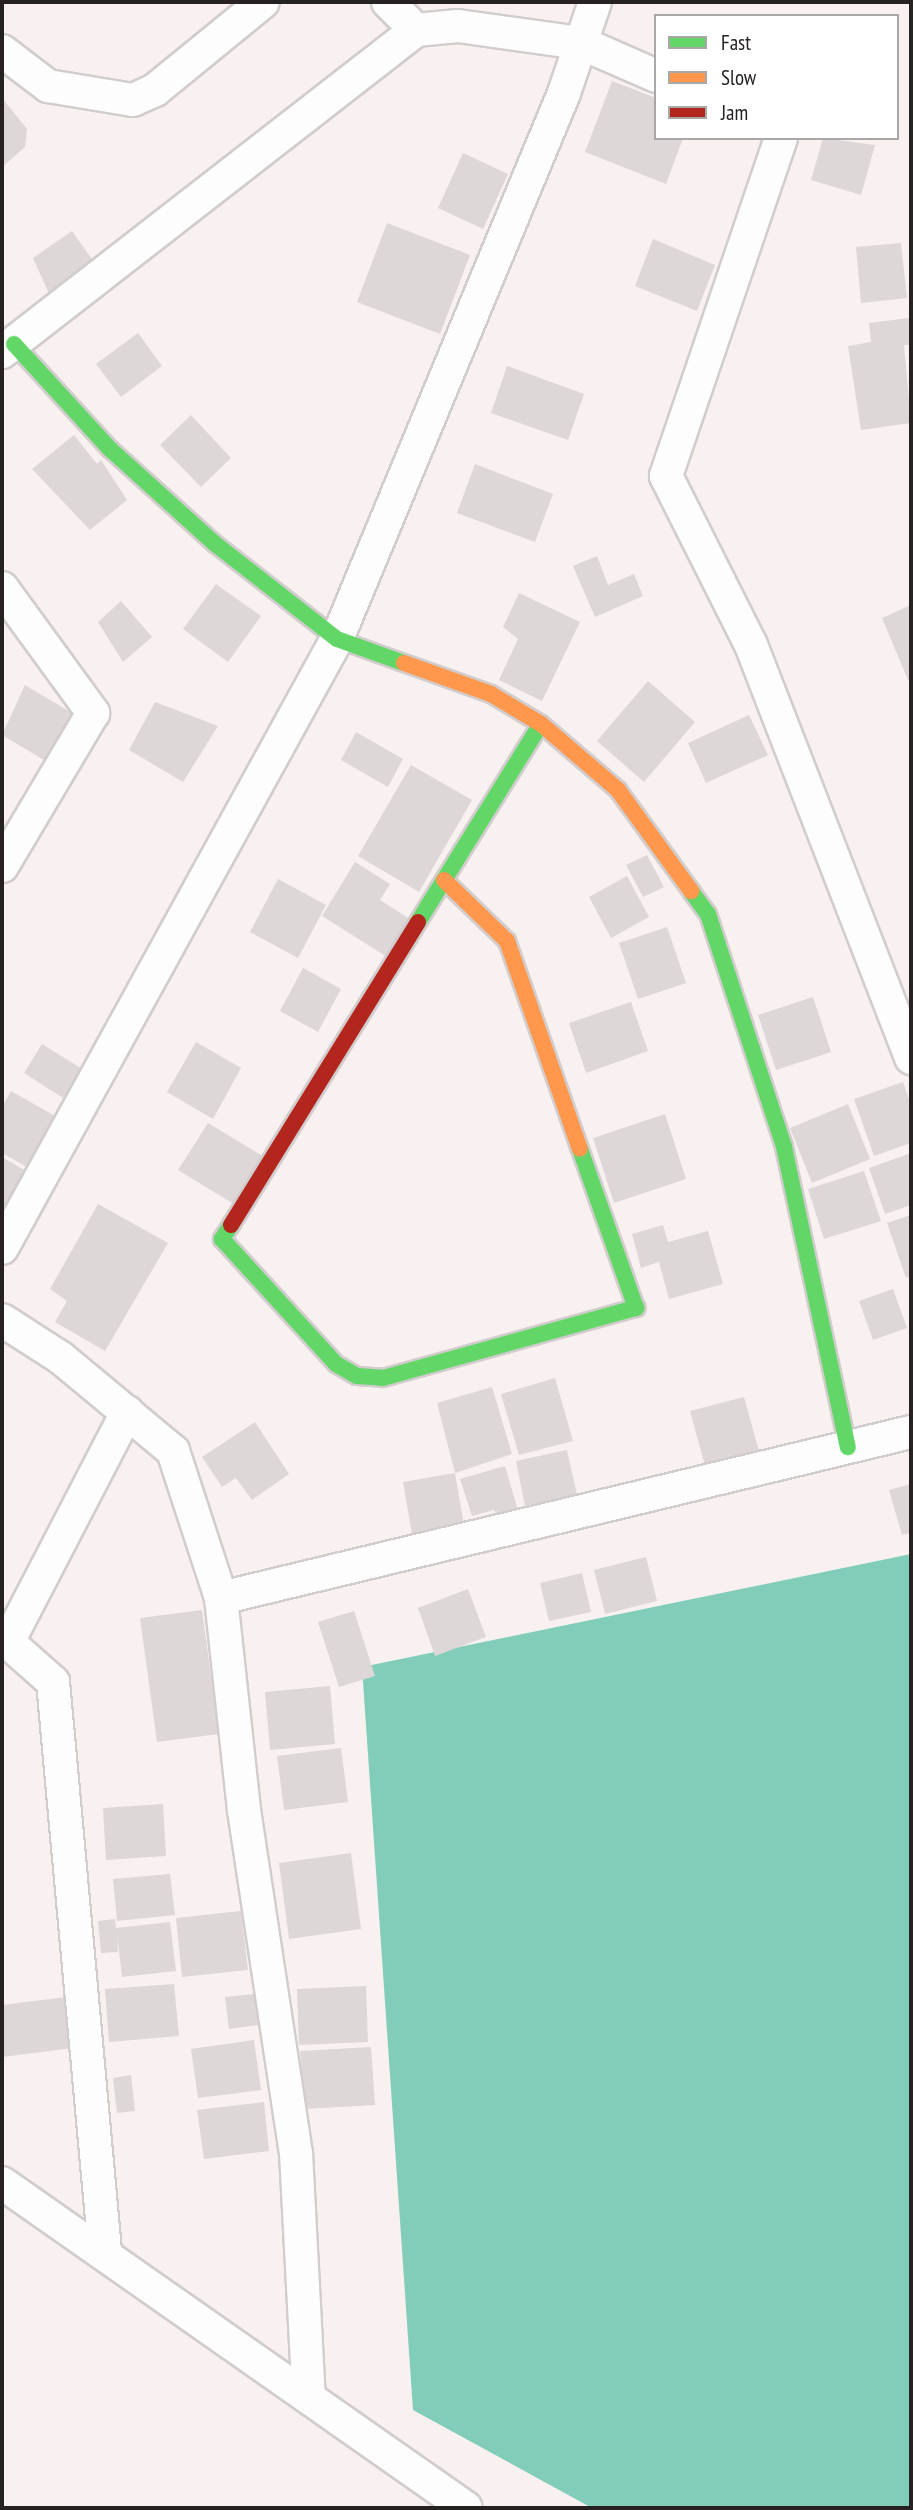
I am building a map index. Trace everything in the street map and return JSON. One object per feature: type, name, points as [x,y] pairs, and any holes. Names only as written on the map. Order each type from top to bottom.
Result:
[{"type":"street","points":[[2,51],[48,86],[133,100],[155,90],[263,2]]},
{"type":"street","points":[[388,2],[416,30]]},
{"type":"street","points":[[2,1248],[337,639],[581,43],[595,2]]},
{"type":"street","points":[[654,75],[581,43],[458,26],[416,30],[8,348],[110,449],[214,543],[337,639],[491,694],[541,724],[618,789],[708,914],[784,1147],[848,1447]]},
{"type":"street","points":[[780,140],[666,476],[751,645],[911,1058]]},
{"type":"street","points":[[2,588],[93,713],[2,866]]},
{"type":"street","points":[[444,880],[507,941],[636,1308],[383,1378],[357,1376],[336,1364],[222,1239],[444,880],[541,724]]},
{"type":"street","points":[[2,1320],[127,1412],[173,1451],[221,1598],[244,1810],[296,2153],[309,2397]]},
{"type":"street","points":[[105,2251],[53,1682],[5,1647],[127,1412]]},
{"type":"street","points":[[221,1598],[911,1432]]},
{"type":"street","points":[[2,2183],[105,2251],[466,2508]]},
{"type":"shaded area","points":[[911,1554],[911,2508],[592,2508],[413,2410],[362,1667]]},
{"type":"building","points":[[612,81],[654,97],[654,140],[682,140],[666,184],[585,152]]},
{"type":"building","points":[[2,98],[27,129],[25,147],[2,167]]},
{"type":"building","points":[[822,140],[875,145],[861,195],[811,180]]},
{"type":"building","points":[[463,153],[508,174],[483,229],[438,208]]},
{"type":"building","points":[[387,223],[470,255],[440,334],[357,302]]},
{"type":"building","points":[[72,231],[96,265],[50,296],[33,258]]},
{"type":"building","points":[[653,239],[715,265],[697,311],[635,286]]},
{"type":"building","points":[[901,243],[907,298],[861,303],[856,247]]},
{"type":"building","points":[[909,318],[911,345],[904,345],[911,423],[861,430],[848,346],[871,342],[869,323]]},
{"type":"building","points":[[138,333],[162,366],[121,397],[96,364]]},
{"type":"building","points":[[507,366],[584,394],[568,440],[491,413]]},
{"type":"building","points":[[191,415],[231,458],[201,487],[160,445]]},
{"type":"building","points":[[74,435],[97,464],[101,460],[127,500],[90,530],[32,469]]},
{"type":"building","points":[[475,464],[553,494],[535,542],[457,513]]},
{"type":"building","points":[[597,556],[608,585],[634,574],[643,596],[595,617],[573,566]]},
{"type":"building","points":[[216,584],[261,616],[228,662],[183,629]]},
{"type":"building","points":[[519,593],[580,622],[542,701],[499,680],[518,639],[503,627]]},
{"type":"building","points":[[121,601],[152,637],[123,662],[98,622]]},
{"type":"building","points":[[911,605],[911,679],[908,680],[882,618]]},
{"type":"building","points":[[648,681],[695,722],[644,782],[597,741]]},
{"type":"building","points":[[25,685],[82,719],[54,766],[2,735]]},
{"type":"building","points":[[155,702],[218,726],[183,782],[129,750]]},
{"type":"building","points":[[749,715],[768,755],[706,783],[688,743]]},
{"type":"building","points":[[356,732],[403,759],[388,787],[341,760]]},
{"type":"building","points":[[411,765],[472,800],[419,892],[358,856]]},
{"type":"building","points":[[647,855],[664,887],[643,897],[626,865]]},
{"type":"building","points":[[355,862],[390,884],[380,900],[416,923],[392,960],[322,916]]},
{"type":"building","points":[[627,876],[649,917],[611,938],[589,897]]},
{"type":"building","points":[[278,879],[326,905],[298,958],[250,932]]},
{"type":"building","points":[[667,927],[686,983],[638,999],[619,943]]},
{"type":"building","points":[[303,968],[341,989],[318,1032],[280,1011]]},
{"type":"building","points":[[813,997],[831,1052],[776,1070],[758,1015]]},
{"type":"building","points":[[631,1002],[648,1051],[586,1073],[569,1023]]},
{"type":"building","points":[[196,1042],[241,1068],[213,1119],[167,1092]]},
{"type":"building","points":[[42,1044],[82,1069],[63,1098],[24,1073]]},
{"type":"building","points":[[903,1082],[911,1105],[911,1143],[874,1156],[854,1099]]},
{"type":"building","points":[[11,1091],[69,1124],[41,1175],[2,1153],[2,1107]]},
{"type":"building","points":[[848,1104],[870,1159],[812,1183],[790,1128]]},
{"type":"building","points":[[665,1114],[686,1179],[614,1203],[593,1138]]},
{"type":"building","points":[[208,1123],[266,1158],[237,1206],[178,1170]]},
{"type":"building","points":[[911,1153],[911,1205],[885,1214],[869,1168]]},
{"type":"building","points":[[2,1157],[40,1179],[2,1229]]},
{"type":"building","points":[[864,1171],[881,1221],[824,1239],[808,1189]]},
{"type":"building","points":[[98,1204],[168,1243],[105,1351],[55,1322],[67,1301],[50,1289]]},
{"type":"building","points":[[911,1215],[911,1276],[906,1278],[887,1223]]},
{"type":"building","points":[[663,1225],[668,1242],[708,1231],[723,1284],[669,1299],[659,1262],[641,1268],[632,1234]]},
{"type":"building","points":[[893,1289],[907,1328],[873,1340],[859,1301]]},
{"type":"building","points":[[555,1378],[573,1441],[519,1455],[501,1394]]},
{"type":"building","points":[[492,1387],[512,1454],[455,1473],[437,1403]]},
{"type":"building","points":[[744,1397],[759,1451],[705,1466],[690,1411]]},
{"type":"building","points":[[255,1422],[289,1474],[252,1500],[236,1478],[222,1487],[202,1457]]},
{"type":"building","points":[[567,1450],[577,1495],[525,1506],[516,1461]]},
{"type":"building","points":[[505,1466],[519,1514],[501,1520],[494,1510],[472,1516],[460,1479]]},
{"type":"building","points":[[455,1473],[464,1525],[412,1534],[403,1482]]},
{"type":"building","points":[[911,1484],[911,1533],[902,1535],[889,1490]]},
{"type":"building","points":[[646,1557],[657,1601],[605,1614],[594,1570]]},
{"type":"building","points":[[582,1573],[591,1612],[549,1621],[540,1583]]},
{"type":"building","points":[[468,1589],[486,1637],[435,1656],[418,1608]]},
{"type":"building","points":[[202,1610],[219,1734],[157,1742],[140,1618]]},
{"type":"building","points":[[354,1611],[375,1676],[339,1687],[318,1622]]},
{"type":"building","points":[[330,1686],[335,1744],[270,1750],[265,1692]]},
{"type":"building","points":[[341,1748],[348,1802],[284,1810],[277,1756]]},
{"type":"building","points":[[163,1804],[166,1856],[106,1860],[103,1808]]},
{"type":"building","points":[[351,1853],[361,1929],[289,1939],[279,1863]]},
{"type":"building","points":[[170,1874],[175,1915],[117,1921],[113,1879]]},
{"type":"building","points":[[241,1911],[248,1970],[182,1977],[176,1918]]},
{"type":"building","points":[[115,1919],[116,1928],[170,1922],[176,1971],[122,1977],[117,1933],[118,1952],[101,1953],[98,1921]]},
{"type":"building","points":[[174,1984],[179,2036],[109,2042],[105,1989]]},
{"type":"building","points":[[366,1986],[368,2042],[299,2045],[297,1989]]},
{"type":"building","points":[[254,1994],[258,2025],[229,2029],[225,1997]]},
{"type":"building","points":[[66,1997],[73,2048],[2,2057],[2,2005]]},
{"type":"building","points":[[254,2040],[261,2090],[198,2098],[191,2049]]},
{"type":"building","points":[[371,2047],[375,2105],[305,2109],[300,2051]]},
{"type":"building","points":[[131,2075],[135,2111],[117,2113],[113,2078]]},
{"type":"building","points":[[264,2102],[269,2151],[204,2159],[197,2110]]},
{"type":"traffic: fast","points":[[14,344],[110,449],[214,543],[337,639],[404,663]]},
{"type":"traffic: fast","points":[[418,922],[541,724]]},
{"type":"traffic: fast","points":[[691,891],[708,914],[784,1147],[848,1447]]},
{"type":"traffic: fast","points":[[231,1225],[222,1239],[336,1364],[357,1376],[383,1378],[636,1308],[580,1149]]},
{"type":"traffic: slow","points":[[404,663],[491,694],[541,724],[618,790],[691,891]]},
{"type":"traffic: slow","points":[[444,880],[507,941],[580,1149]]},
{"type":"traffic: jam","points":[[231,1225],[418,922]]}]
